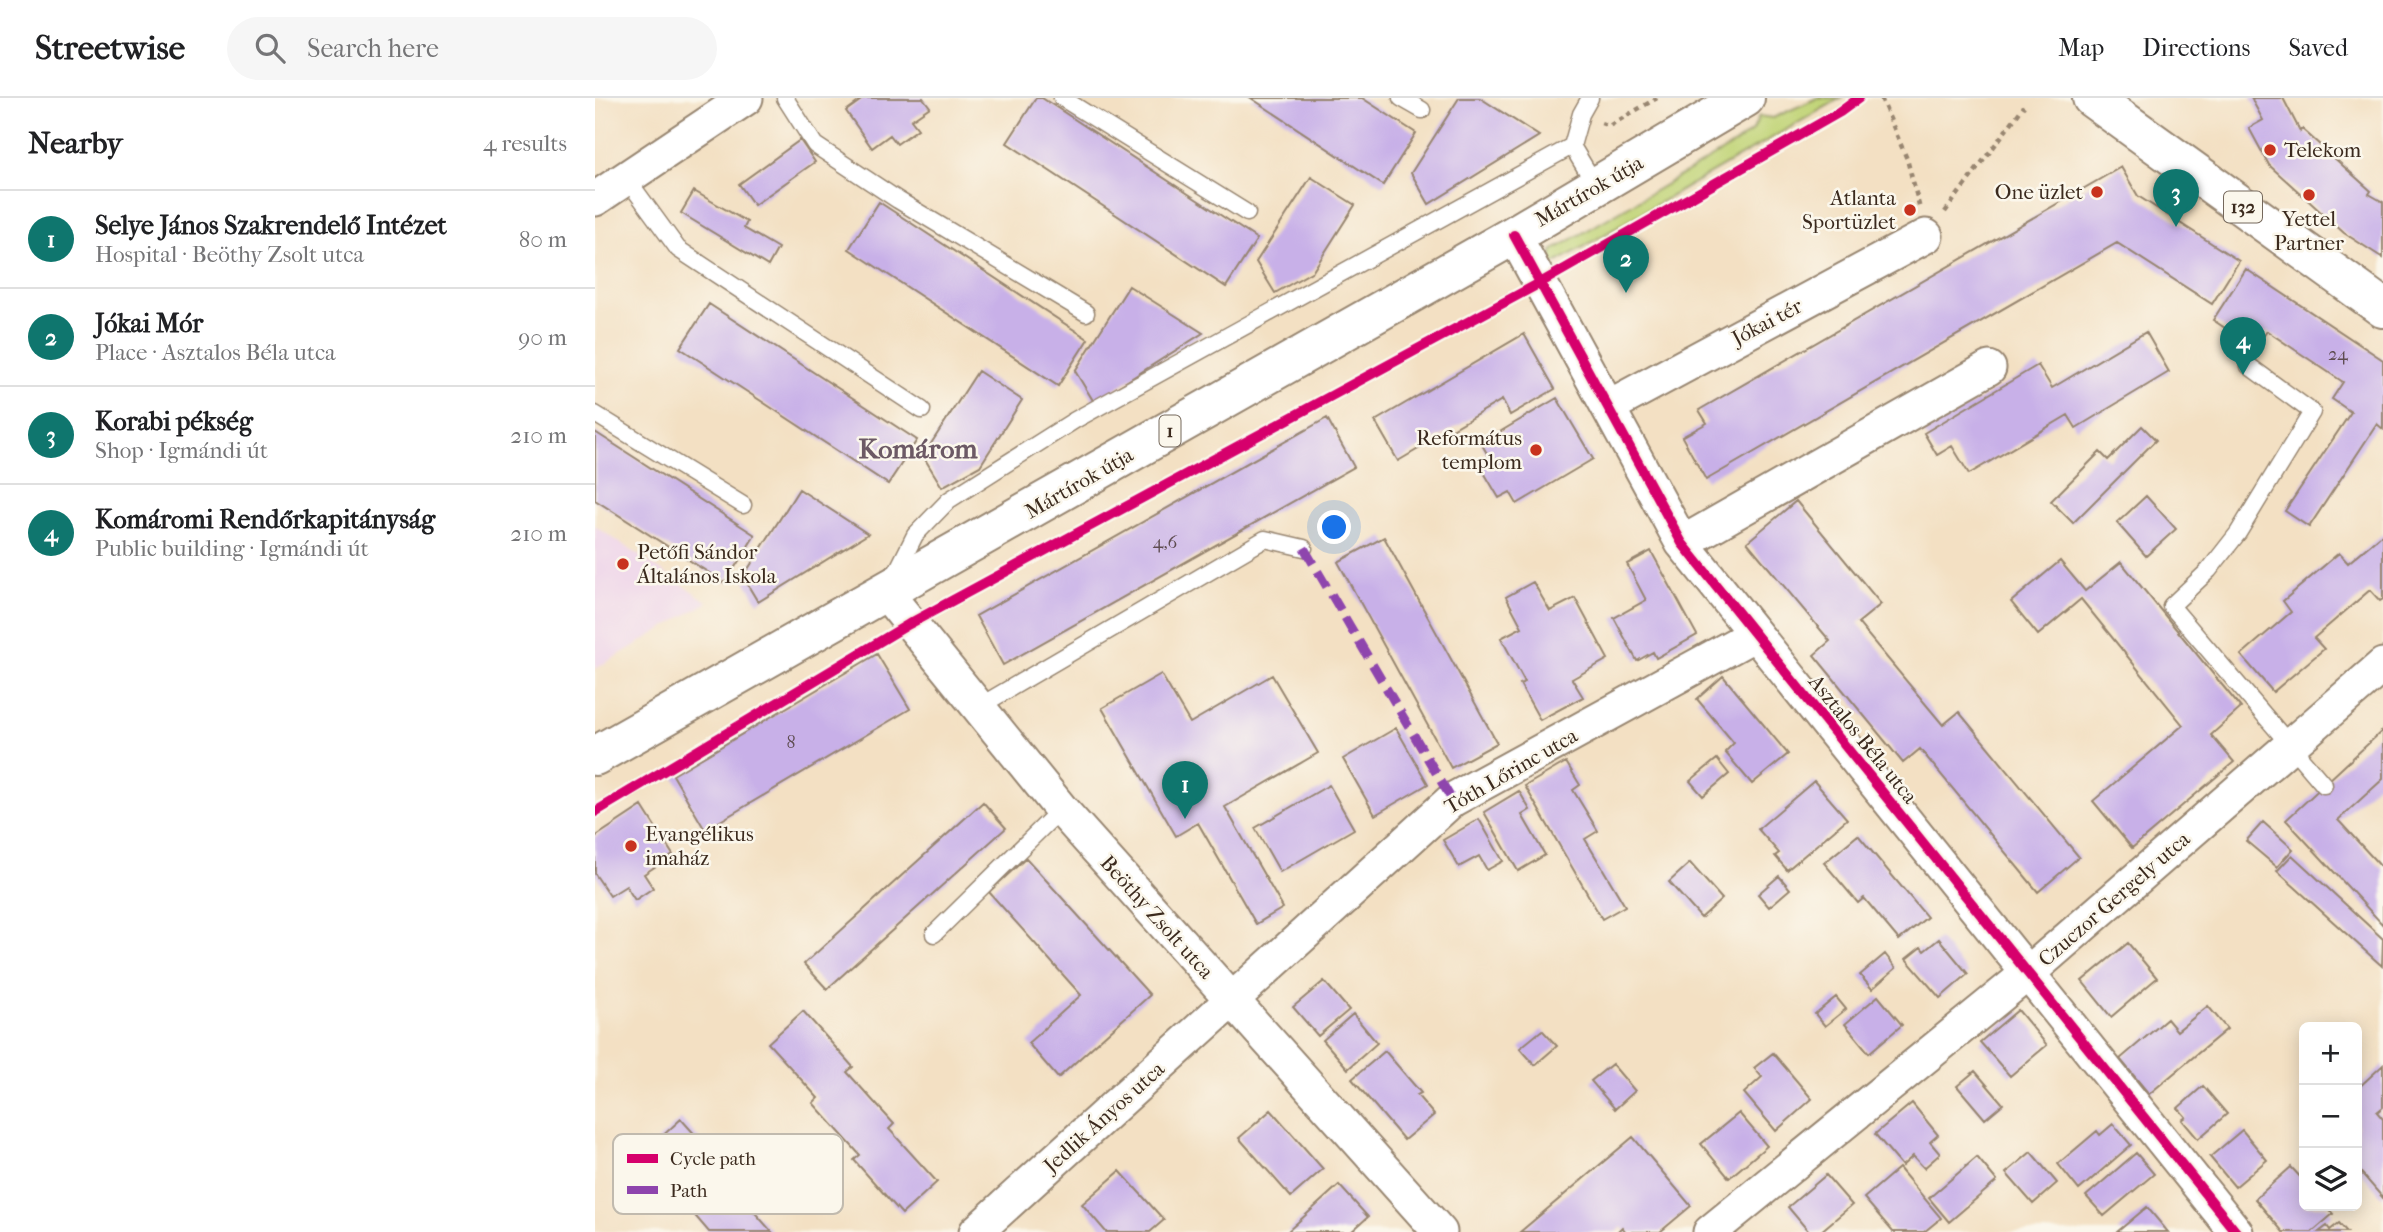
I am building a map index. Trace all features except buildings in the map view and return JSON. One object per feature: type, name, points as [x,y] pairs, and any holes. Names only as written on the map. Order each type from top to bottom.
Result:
[{"type":"main road","name":"Mártírok útja","points":[[595,757],[1514,235],[1746,99]]},
{"type":"main road","name":"132","points":[[2098,100],[2383,308]]},
{"type":"street","points":[[595,199],[746,98]]},
{"type":"street","name":"Asztalos Béla utca","points":[[1514,235],[1682,543],[2236,1232]]},
{"type":"street","name":"Jókai tér","points":[[1608,407],[1926,236]]},
{"type":"street","points":[[1682,543],[1989,368]]},
{"type":"street","name":"Beöthy Zsolt utca","points":[[885,593],[980,706],[1061,809],[1440,1232]]},
{"type":"street","name":"Tóth Lőrinc utca","points":[[1232,1001],[1452,800],[1755,634]]},
{"type":"street","name":"Czuczor Gergely utca","points":[[1710,1232],[2027,974],[2292,747],[2383,665]]},
{"type":"street","name":"Jedlik Ányos utca","points":[[976,1232],[1232,1001]]},
{"type":"lane","points":[[785,98],[815,145],[898,200],[1086,313]]},
{"type":"lane","points":[[1062,98],[1247,214]]},
{"type":"lane","points":[[1401,98],[1422,110]]},
{"type":"lane","points":[[885,593],[915,535],[949,500],[1075,420],[1572,146],[1581,114],[1590,98]]},
{"type":"lane","points":[[1572,146],[1596,187]]},
{"type":"lane","points":[[627,179],[678,249],[922,411]]},
{"type":"lane","points":[[2249,366],[2312,412],[2238,533],[2209,570],[2171,606],[2324,785]]},
{"type":"lane","points":[[595,414],[743,505]]},
{"type":"lane","points":[[980,706],[1265,539],[1304,548]]},
{"type":"lane","points":[[934,934],[1061,809]]},
{"type":"path","points":[[1581,114],[1609,126],[1657,98]]},
{"type":"path","points":[[1881,98],[1907,159],[1926,236]]},
{"type":"path","points":[[1926,236],[2024,106]]},
{"type":"shaded area","name":"Petőfi Sándor Általános Iskola","points":[[595,526],[708,602],[595,669]]},
{"type":"green space","points":[[1817,98],[1841,98],[1552,265],[1552,251],[1733,145],[1753,130],[1759,116],[1773,118]]},
{"type":"marked path","points":[[1304,548],[1452,800]]},
{"type":"cycle path","points":[[595,812],[909,624],[1540,283],[1840,112],[1859,98]]},
{"type":"cycle path","points":[[1514,235],[1682,543],[2236,1232]]},
{"type":"place","name":"Telekom","points":[[2270,150]]},
{"type":"place","name":"One üzlet","points":[[2097,192]]},
{"type":"place","name":"Yettel Partner","points":[[2309,195]]},
{"type":"place","name":"Atlanta Sportüzlet","points":[[1910,210]]},
{"type":"place","name":"Korabi pékség","points":[[2176,227]]},
{"type":"place","name":"Jókai Mór","points":[[1626,293]]},
{"type":"place","name":"Komáromi Rendőrkapitányság","points":[[2243,375]]},
{"type":"place","name":"Református templom","points":[[1536,450]]},
{"type":"place","name":"Petőfi Sándor Általános Iskola","points":[[623,564]]},
{"type":"place","name":"Selye János Szakrendelő Intézet","points":[[1185,819]]},
{"type":"place","name":"Evangélikus imaház","points":[[631,846]]},
{"type":"district","name":"Komárom","points":[[918,448]]}]
